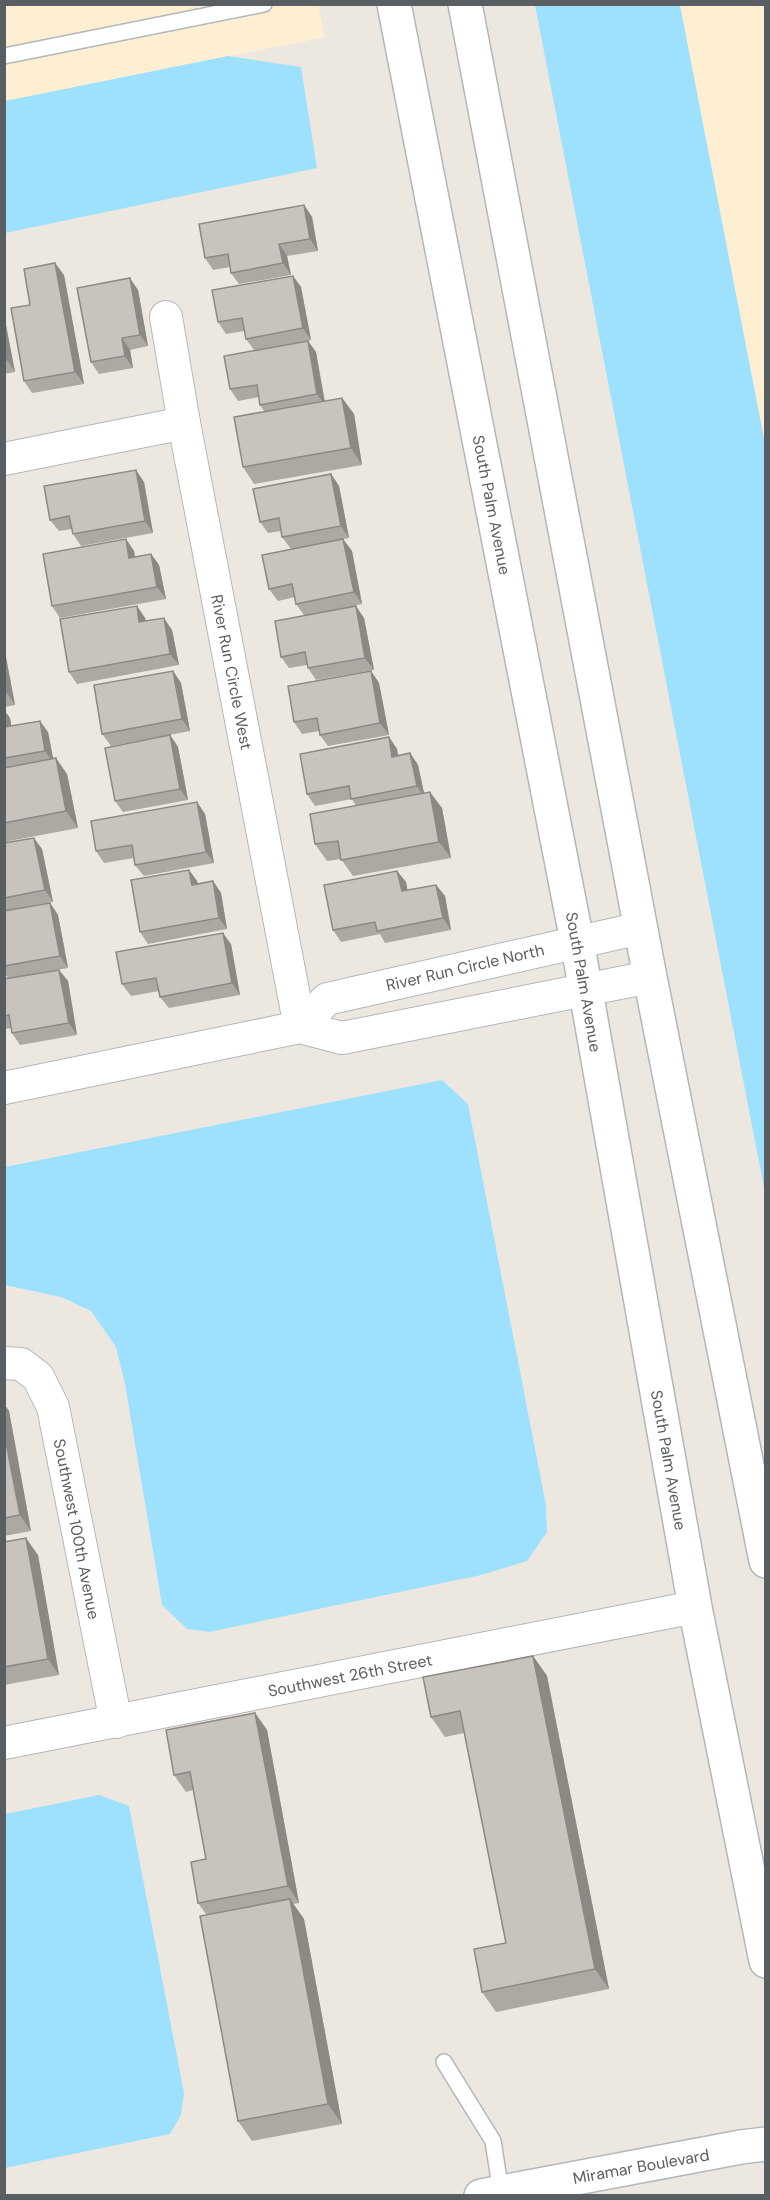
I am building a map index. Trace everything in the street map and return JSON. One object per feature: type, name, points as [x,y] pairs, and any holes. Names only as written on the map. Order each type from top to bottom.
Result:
[{"type":"main road","name":"South Palm Avenue","points":[[394,4],[577,941],[695,1607],[765,1961]]},
{"type":"main road","points":[[465,4],[650,977],[765,1561]]},
{"type":"main road","name":"Miramar Boulevard","points":[[491,2194],[765,2144]]},
{"type":"street","name":"River Run Circle West","points":[[165,317],[300,1027]]},
{"type":"street","points":[[4,459],[184,423]]},
{"type":"street","name":"River Run Circle North","points":[[300,1027],[327,999],[641,928]]},
{"type":"street","points":[[4,1088],[300,1027],[342,1038],[650,977]]},
{"type":"street","name":"Southwest 100th Avenue","points":[[4,1363],[21,1364],[38,1377],[53,1407],[116,1722]]},
{"type":"street","name":"Southwest 26th Street","points":[[4,1743],[695,1607]]},
{"type":"lane","points":[[4,56],[264,4]]},
{"type":"lane","points":[[444,2062],[493,2141],[491,2194]]},
{"type":"shaded area","points":[[5,5],[318,5],[325,37],[5,101]]},
{"type":"shaded area","points":[[680,5],[765,5],[765,444]]},
{"type":"water","points":[[535,5],[680,5],[765,444],[765,1193]]},
{"type":"water","points":[[228,56],[301,67],[317,168],[5,233],[5,101]]},
{"type":"water","points":[[442,1080],[468,1104],[546,1505],[547,1532],[527,1561],[481,1575],[209,1632],[187,1629],[162,1605],[125,1384],[116,1347],[91,1311],[61,1297],[5,1285],[5,1167]]},
{"type":"water","points":[[99,1795],[129,1806],[184,2093],[181,2115],[170,2134],[5,2168],[5,1814]]},
{"type":"building","points":[[304,205],[310,239],[279,244],[283,263],[231,273],[228,254],[205,258],[199,224]]},
{"type":"building","points":[[55,263],[75,372],[24,381],[11,308],[30,305],[24,269]]},
{"type":"building","points":[[293,276],[303,328],[246,339],[242,318],[218,322],[212,290]]},
{"type":"building","points":[[130,278],[140,335],[122,338],[125,356],[91,362],[77,288]]},
{"type":"building","points":[[308,341],[317,394],[260,405],[257,385],[230,389],[224,356]]},
{"type":"building","points":[[342,398],[351,448],[243,467],[234,417]]},
{"type":"building","points":[[136,470],[145,521],[73,534],[69,516],[50,520],[44,486]]},
{"type":"building","points":[[331,474],[341,526],[282,537],[279,518],[260,522],[253,489]]},
{"type":"building","points":[[126,539],[129,558],[151,554],[157,587],[52,606],[43,554]]},
{"type":"building","points":[[343,539],[354,592],[296,604],[292,584],[269,589],[262,555]]},
{"type":"building","points":[[137,606],[139,622],[164,618],[170,654],[69,672],[60,619]]},
{"type":"building","points":[[356,606],[365,658],[308,668],[305,652],[281,657],[275,621]]},
{"type":"building","points":[[173,671],[182,719],[102,734],[94,685]]},
{"type":"building","points":[[371,671],[380,723],[320,735],[317,718],[294,722],[288,686]]},
{"type":"building","points":[[4,721],[5,727],[40,721],[45,751],[4,758]]},
{"type":"building","points":[[170,735],[180,789],[115,801],[105,748]]},
{"type":"building","points":[[389,737],[392,757],[410,753],[417,786],[351,799],[349,786],[307,794],[300,754]]},
{"type":"building","points":[[56,758],[66,811],[4,823],[4,768]]},
{"type":"building","points":[[430,792],[439,842],[341,860],[338,841],[315,844],[310,814]]},
{"type":"building","points":[[197,802],[206,852],[135,865],[132,845],[96,851],[91,821]]},
{"type":"building","points":[[34,838],[45,890],[4,898],[4,843]]},
{"type":"building","points":[[189,870],[192,885],[213,881],[219,918],[140,932],[131,880]]},
{"type":"building","points":[[397,871],[402,891],[436,885],[443,918],[377,931],[375,922],[333,930],[324,885]]},
{"type":"building","points":[[50,903],[60,956],[4,966],[4,911]]},
{"type":"building","points":[[223,933],[232,983],[160,997],[156,978],[122,984],[116,952]]},
{"type":"building","points":[[59,970],[69,1023],[12,1033],[9,1015],[4,1016],[4,979]]},
{"type":"building","points":[[4,1432],[20,1515],[4,1518]]},
{"type":"building","points":[[26,1538],[48,1659],[4,1667],[4,1542]]},
{"type":"building","points":[[533,1656],[595,1969],[482,1992],[474,1949],[506,1943],[460,1711],[431,1717],[423,1677]]},
{"type":"building","points":[[255,1713],[288,1886],[198,1903],[191,1862],[206,1859],[190,1772],[174,1775],[166,1730]]},
{"type":"building","points":[[290,1899],[328,2104],[238,2121],[200,1916]]}]
